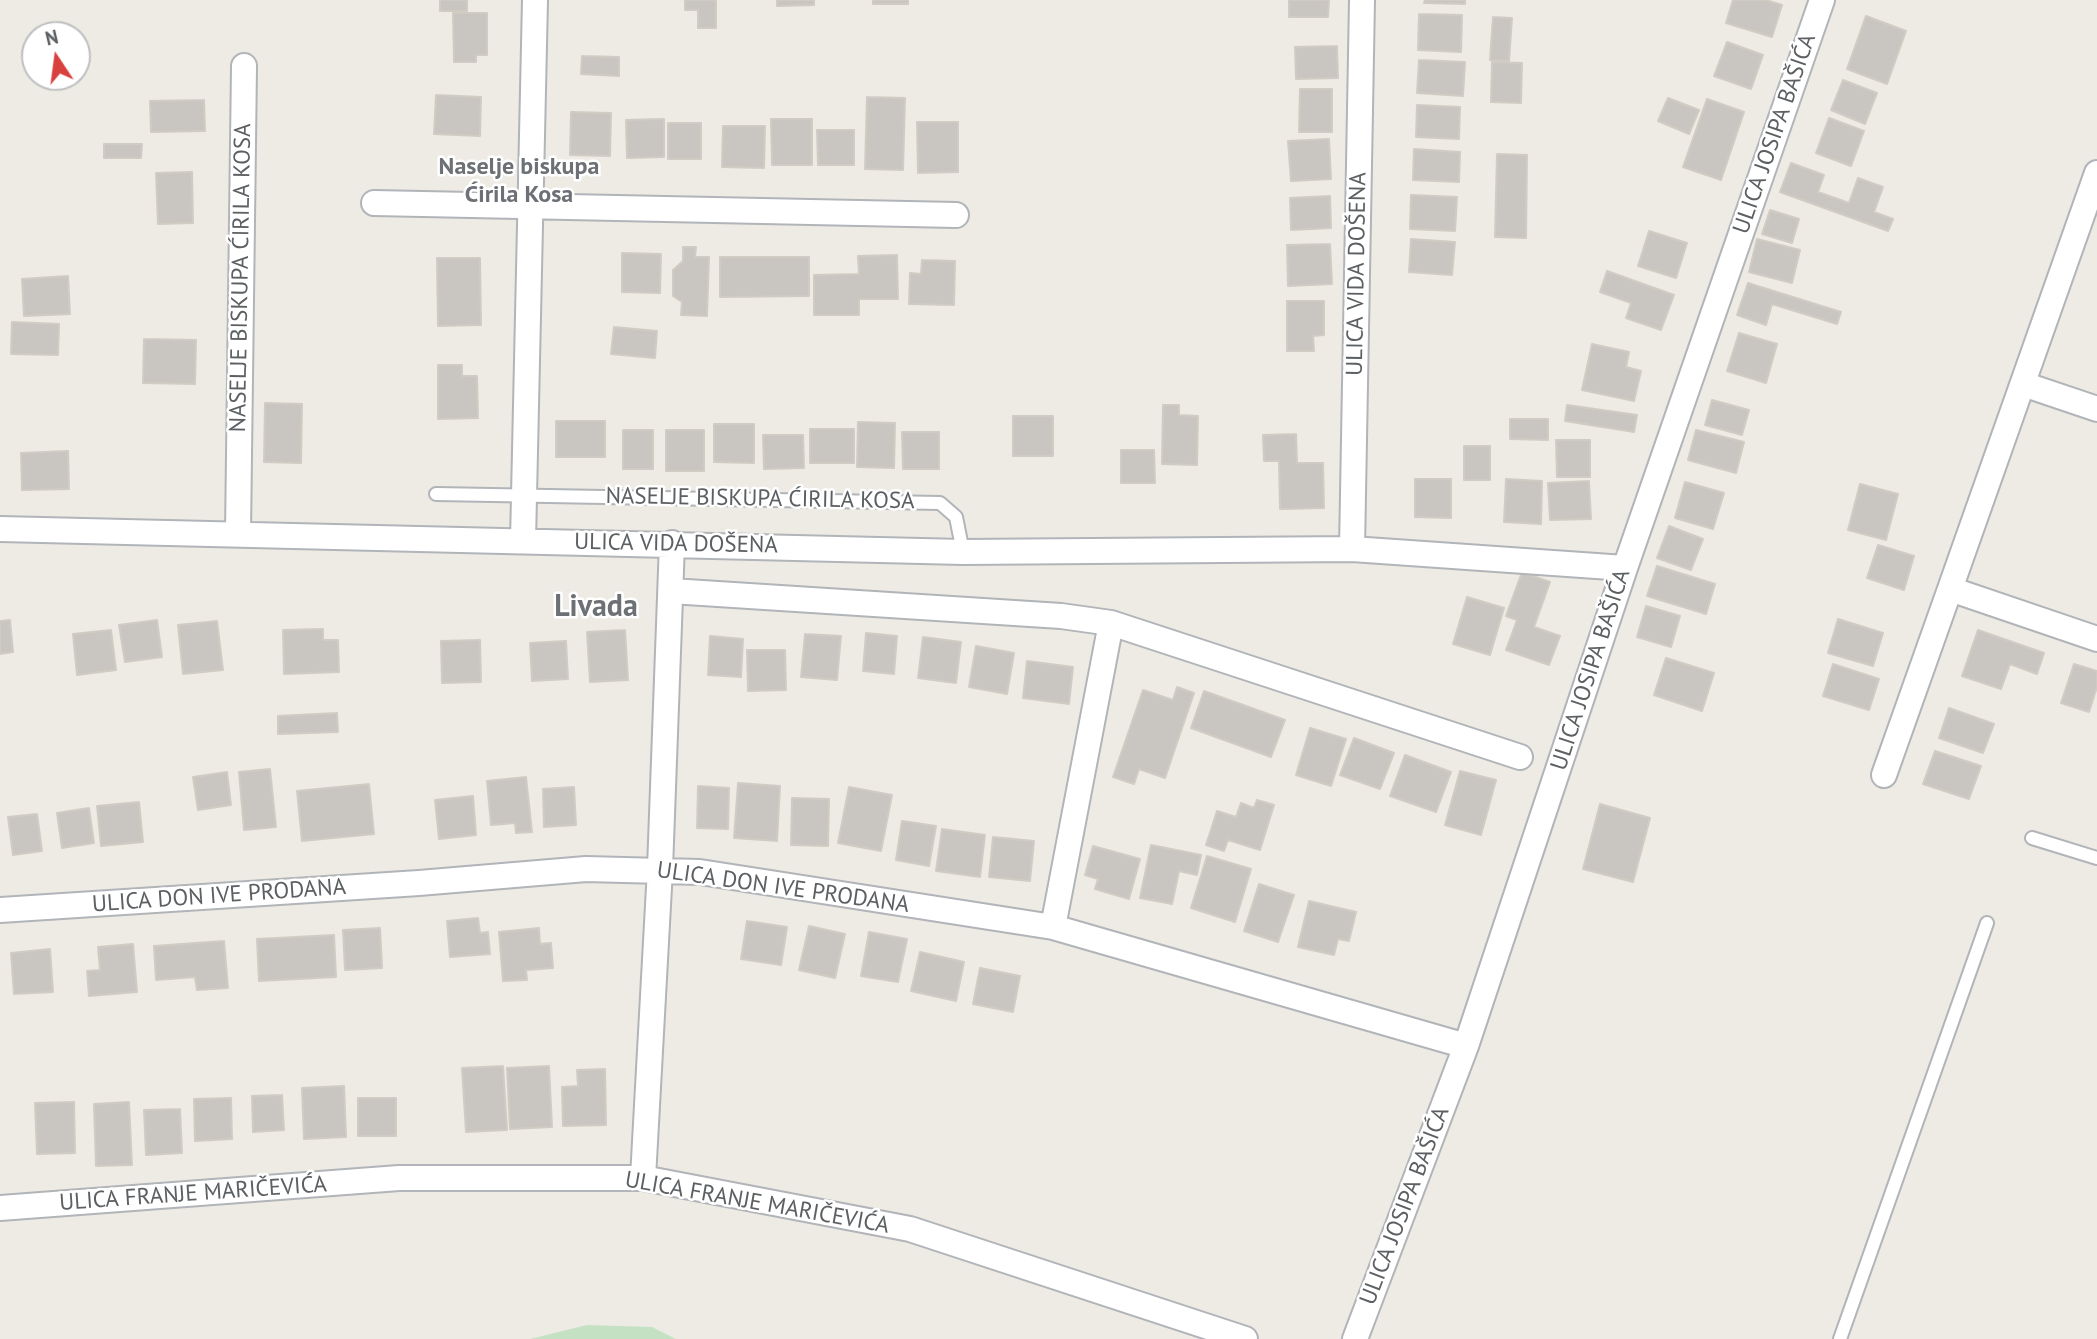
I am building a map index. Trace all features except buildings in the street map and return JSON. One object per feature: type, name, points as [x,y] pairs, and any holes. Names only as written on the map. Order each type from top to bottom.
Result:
[{"type":"street","points":[[523,541],[535,0]]},
{"type":"street","name":"ULICA VIDA DOŠENA","points":[[1352,549],[1362,0]]},
{"type":"street","name":"ULICA JOSIPA BAŠIĆA","points":[[1355,1339],[1466,1046],[1625,568],[1822,0]]},
{"type":"street","name":"NASELJE BISKUPA ĆIRILA KOSA","points":[[237,533],[244,66]]},
{"type":"street","points":[[1884,775],[2097,173]]},
{"type":"street","points":[[374,202],[956,215]]},
{"type":"street","points":[[2023,384],[2097,409]]},
{"type":"street","name":"ULICA VIDA DOŠENA","points":[[0,529],[963,552],[1352,549],[1625,568]]},
{"type":"street","points":[[643,1178],[660,869],[673,543]]},
{"type":"street","points":[[1950,589],[2097,639]]},
{"type":"street","name":"ULICA VIDA DOŠENA","points":[[671,591],[1061,616],[1111,623],[1520,757]]},
{"type":"street","points":[[1053,927],[1111,623]]},
{"type":"street","name":"ULICA DON IVE PRODANA","points":[[0,910],[419,883],[586,869],[660,869],[1053,927],[1466,1046]]},
{"type":"street","name":"ULICA FRANJE MARIČEVIĆA","points":[[0,1208],[399,1178],[643,1178],[910,1229],[1245,1339]]},
{"type":"lane","name":"NASELJE BISKUPA ĆIRILA KOSA","points":[[436,494],[524,493],[940,503],[956,517],[963,552]]},
{"type":"lane","points":[[2032,838],[2097,858]]},
{"type":"lane","points":[[1840,1339],[1987,923]]},
{"type":"green space","points":[[587,1325],[652,1327],[676,1339],[530,1339]]},
{"type":"district","name":"Naselje biskupa Ćirila Kosa","points":[[519,181]]},
{"type":"district","name":"Livada","points":[[596,607]]}]
